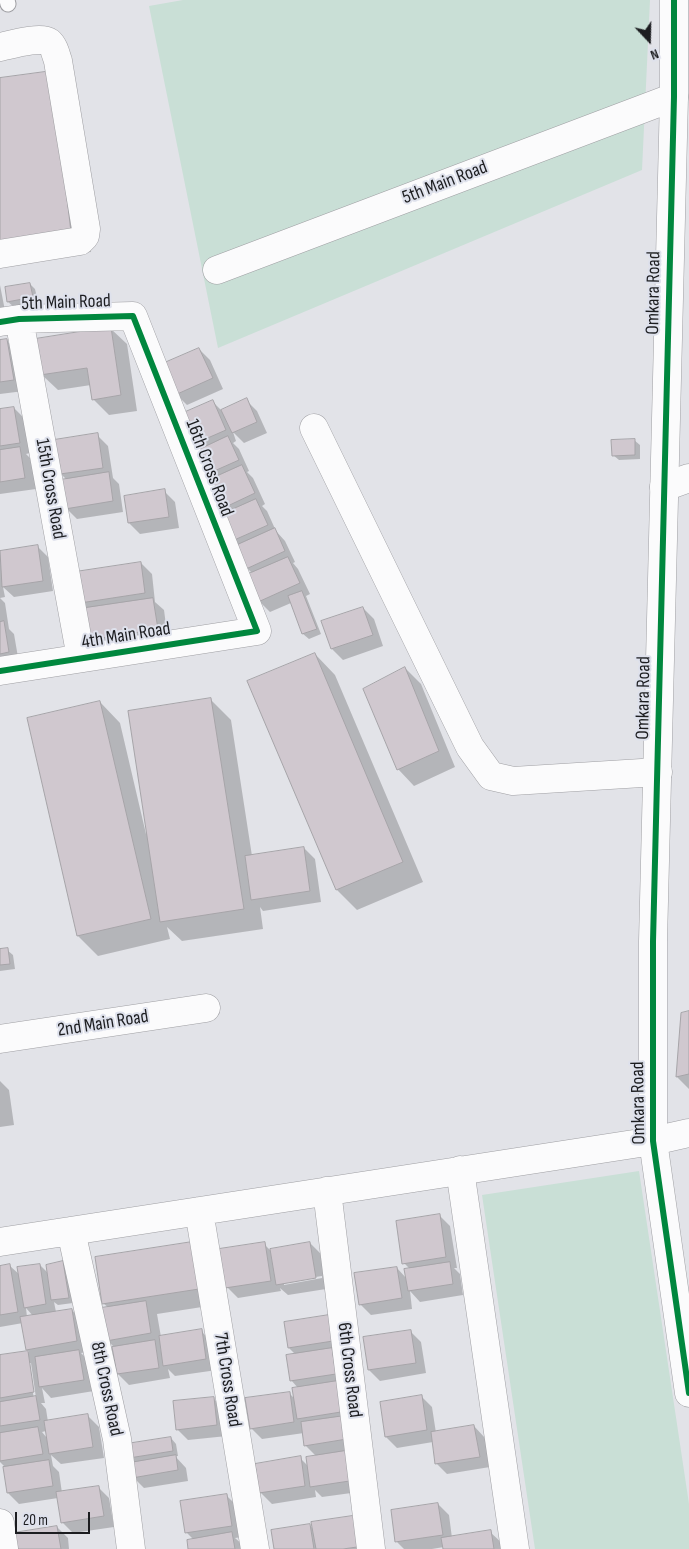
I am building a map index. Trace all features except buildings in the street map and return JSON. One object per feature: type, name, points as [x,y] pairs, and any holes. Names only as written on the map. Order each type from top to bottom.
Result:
[{"type":"street","name":"Omkara Road","points":[[674,0],[677,483],[658,772],[653,941],[653,1140],[684,1323],[689,1393]]},
{"type":"street","points":[[0,47],[40,39],[48,42],[53,47],[58,61],[86,229],[85,236],[80,242],[0,254]]},
{"type":"street","name":"5th Main Road","points":[[217,270],[674,97]]},
{"type":"street","name":"5th Main Road","points":[[10,320],[133,316]]},
{"type":"street","name":"16th Cross Road","points":[[133,316],[256,631]]},
{"type":"street","name":"15th Cross Road","points":[[10,320],[82,658]]},
{"type":"street","points":[[314,428],[470,747],[491,776],[513,781],[658,772]]},
{"type":"street","name":"4th Main Road","points":[[0,671],[256,631]]},
{"type":"street","name":"2nd Main Road","points":[[0,1039],[206,1008]]},
{"type":"street","points":[[0,1242],[689,1133]]},
{"type":"street","points":[[460,1170],[515,1549]]},
{"type":"street","name":"6th Cross Road","points":[[326,1191],[371,1549]]},
{"type":"street","name":"7th Cross Road","points":[[199,1211],[255,1549]]},
{"type":"street","name":"8th Cross Road","points":[[71,1231],[117,1440],[131,1549]]},
{"type":"street","points":[[0,1523],[4,1549]]},
{"type":"green space","points":[[183,0],[650,0],[642,170],[218,348],[149,6]]},
{"type":"green space","points":[[639,1171],[689,1504],[689,1549],[535,1549],[482,1195]]},
{"type":"cycle path","points":[[674,0],[674,97],[653,941],[653,1141],[689,1393]]},
{"type":"cycle path","points":[[0,322],[19,319],[133,316],[257,631],[0,671]]}]
